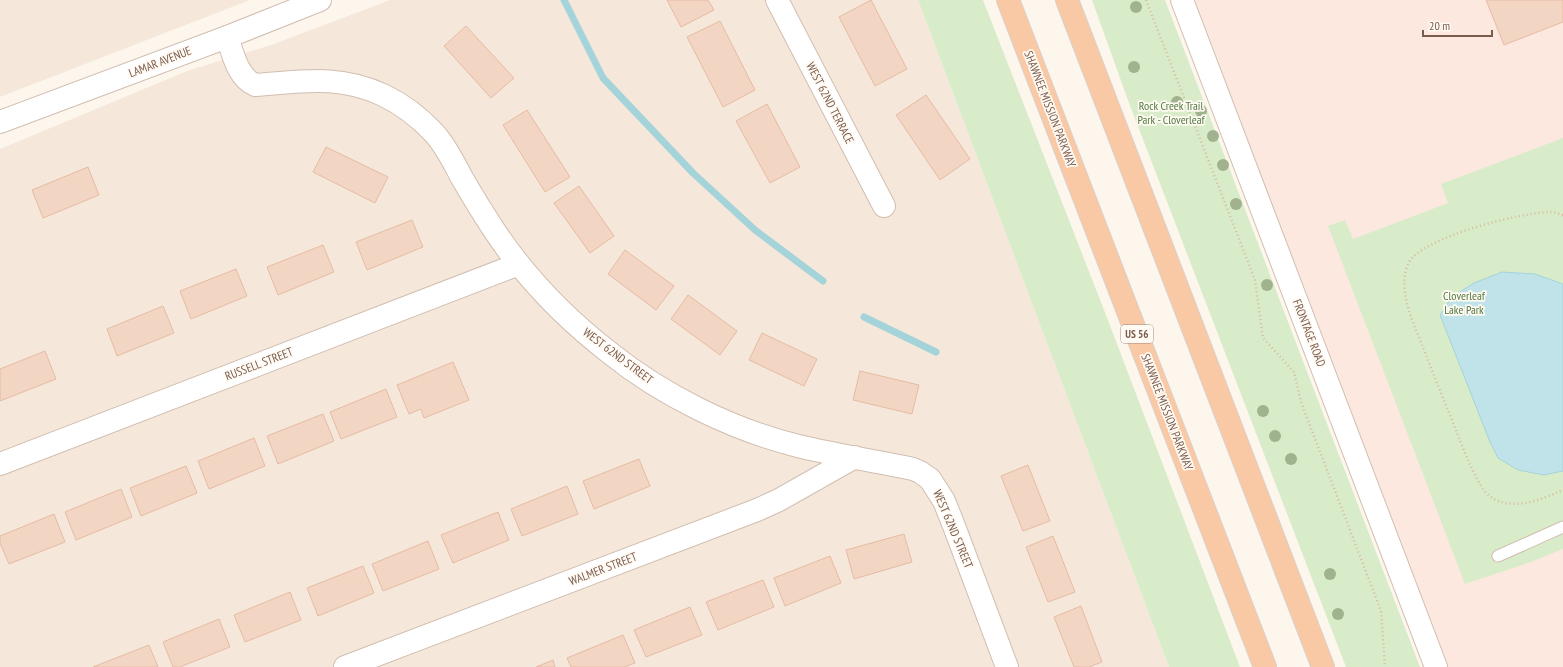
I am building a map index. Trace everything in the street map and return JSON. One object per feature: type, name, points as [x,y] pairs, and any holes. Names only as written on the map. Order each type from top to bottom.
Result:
[{"type":"highway","name":"SHAWNEE MISSION PARKWAY","points":[[1008,0],[1265,667]]},
{"type":"highway","points":[[1067,0],[1323,667]]},
{"type":"street","name":"LAMAR AVENUE","points":[[0,122],[227,37],[320,0]]},
{"type":"street","name":"WEST 62ND TERRACE","points":[[777,0],[884,206]]},
{"type":"street","name":"FRONTAGE ROAD","points":[[1182,0],[1436,667]]},
{"type":"street","name":"WEST 62ND STREET","points":[[227,37],[242,75],[255,85],[311,80],[344,83],[382,94],[415,115],[439,139],[474,200],[497,234],[519,264],[549,299],[609,353],[639,375],[697,408],[768,437],[797,446],[855,457],[920,472],[930,479],[944,501],[1007,667]]},
{"type":"street","name":"RUSSELL STREET","points":[[0,464],[519,264]]},
{"type":"street","name":"WALMER STREET","points":[[345,667],[757,510],[779,500],[855,457]]},
{"type":"lane","points":[[1498,556],[1563,527]]},
{"type":"path","points":[[1146,0],[1255,280],[1263,338],[1294,372],[1301,402],[1381,611],[1386,667]]},
{"type":"path","points":[[1563,215],[1553,212],[1524,214],[1441,239],[1424,248],[1409,262],[1404,280],[1406,299],[1412,320],[1469,464],[1478,482],[1491,497],[1508,504],[1534,502],[1563,490]]},
{"type":"shaded area","points":[[0,0],[250,0],[0,97]]},
{"type":"shaded area","points":[[390,0],[918,0],[1169,667],[0,667],[0,149],[187,71],[274,44]]},
{"type":"shaded area","points":[[1195,0],[1563,0],[1563,667],[1448,667]]},
{"type":"green space","points":[[918,0],[983,0],[1106,315],[1240,667],[1169,667]]},
{"type":"green space","name":"Rock Creek Trail Park - Cloverleaf","points":[[1092,0],[1165,0],[1420,667],[1346,667],[1129,103]]},
{"type":"green space","name":"Cloverleaf Lake Park","points":[[1563,138],[1563,549],[1531,562],[1465,584],[1328,226],[1345,220],[1353,239],[1448,203],[1441,184]]},
{"type":"water","points":[[1502,272],[1535,274],[1563,284],[1563,471],[1544,475],[1518,470],[1498,458],[1490,442],[1440,315],[1452,297],[1474,283]]},
{"type":"building","points":[[667,0],[708,0],[714,10],[681,27]]},
{"type":"building","points":[[871,0],[907,69],[875,86],[839,17]]},
{"type":"building","points":[[1486,0],[1563,0],[1563,22],[1504,45]]},
{"type":"building","points":[[720,21],[755,90],[723,107],[687,37]]},
{"type":"building","points":[[466,26],[514,78],[491,98],[444,46]]},
{"type":"building","points":[[926,95],[970,159],[940,180],[896,115]]},
{"type":"building","points":[[767,104],[800,167],[770,183],[736,121]]},
{"type":"building","points":[[527,110],[570,177],[545,192],[503,125]]},
{"type":"building","points":[[326,147],[388,177],[375,203],[313,172]]},
{"type":"building","points":[[88,167],[99,195],[43,218],[32,190]]},
{"type":"building","points":[[579,186],[614,236],[590,253],[554,203]]},
{"type":"building","points":[[412,220],[423,247],[367,270],[356,242]]},
{"type":"building","points":[[323,245],[334,272],[278,295],[267,267]]},
{"type":"building","points":[[625,250],[674,286],[656,310],[608,274]]},
{"type":"building","points":[[236,269],[247,296],[191,319],[180,291]]},
{"type":"building","points":[[688,295],[737,331],[720,355],[671,319]]},
{"type":"building","points":[[163,306],[174,333],[117,356],[107,329]]},
{"type":"building","points":[[762,333],[817,359],[804,386],[749,360]]},
{"type":"building","points":[[45,351],[56,379],[0,401],[0,369]]},
{"type":"building","points":[[453,362],[469,400],[424,418],[421,409],[409,414],[397,385]]},
{"type":"building","points":[[860,371],[919,385],[912,414],[853,400]]},
{"type":"building","points":[[386,389],[397,417],[341,439],[330,412]]},
{"type":"building","points":[[323,414],[334,441],[278,464],[267,436]]},
{"type":"building","points":[[254,438],[265,466],[209,489],[198,461]]},
{"type":"building","points":[[639,459],[650,486],[594,509],[583,481]]},
{"type":"building","points":[[1028,465],[1050,521],[1023,531],[1001,476]]},
{"type":"building","points":[[186,466],[197,493],[141,516],[130,488]]},
{"type":"building","points":[[567,486],[578,514],[522,536],[511,509]]},
{"type":"building","points":[[121,489],[132,517],[76,540],[65,512]]},
{"type":"building","points":[[498,512],[509,540],[453,563],[441,535]]},
{"type":"building","points":[[54,514],[65,542],[9,564],[0,543],[0,536]]},
{"type":"building","points":[[904,534],[912,562],[854,579],[846,550]]},
{"type":"building","points":[[1053,536],[1075,592],[1048,602],[1026,547]]},
{"type":"building","points":[[428,541],[439,569],[383,591],[372,564]]},
{"type":"building","points":[[830,556],[841,583],[785,606],[774,578]]},
{"type":"building","points":[[363,566],[374,593],[318,616],[307,588]]},
{"type":"building","points":[[763,580],[774,607],[718,630],[706,602]]},
{"type":"building","points":[[290,592],[301,620],[245,642],[234,615]]},
{"type":"building","points":[[1081,606],[1102,662],[1089,667],[1074,667],[1054,617]]},
{"type":"building","points":[[690,607],[702,635],[646,657],[634,630]]},
{"type":"building","points":[[219,619],[230,647],[180,667],[173,667],[163,642]]},
{"type":"building","points":[[623,635],[635,663],[624,667],[571,667],[567,658]]},
{"type":"building","points":[[149,645],[158,667],[93,667]]},
{"type":"building","points":[[553,660],[555,667],[536,667]]},
{"type":"waterway","points":[[564,0],[603,78],[693,173],[755,230],[823,281]]},
{"type":"waterway","points":[[864,317],[936,352]]}]
